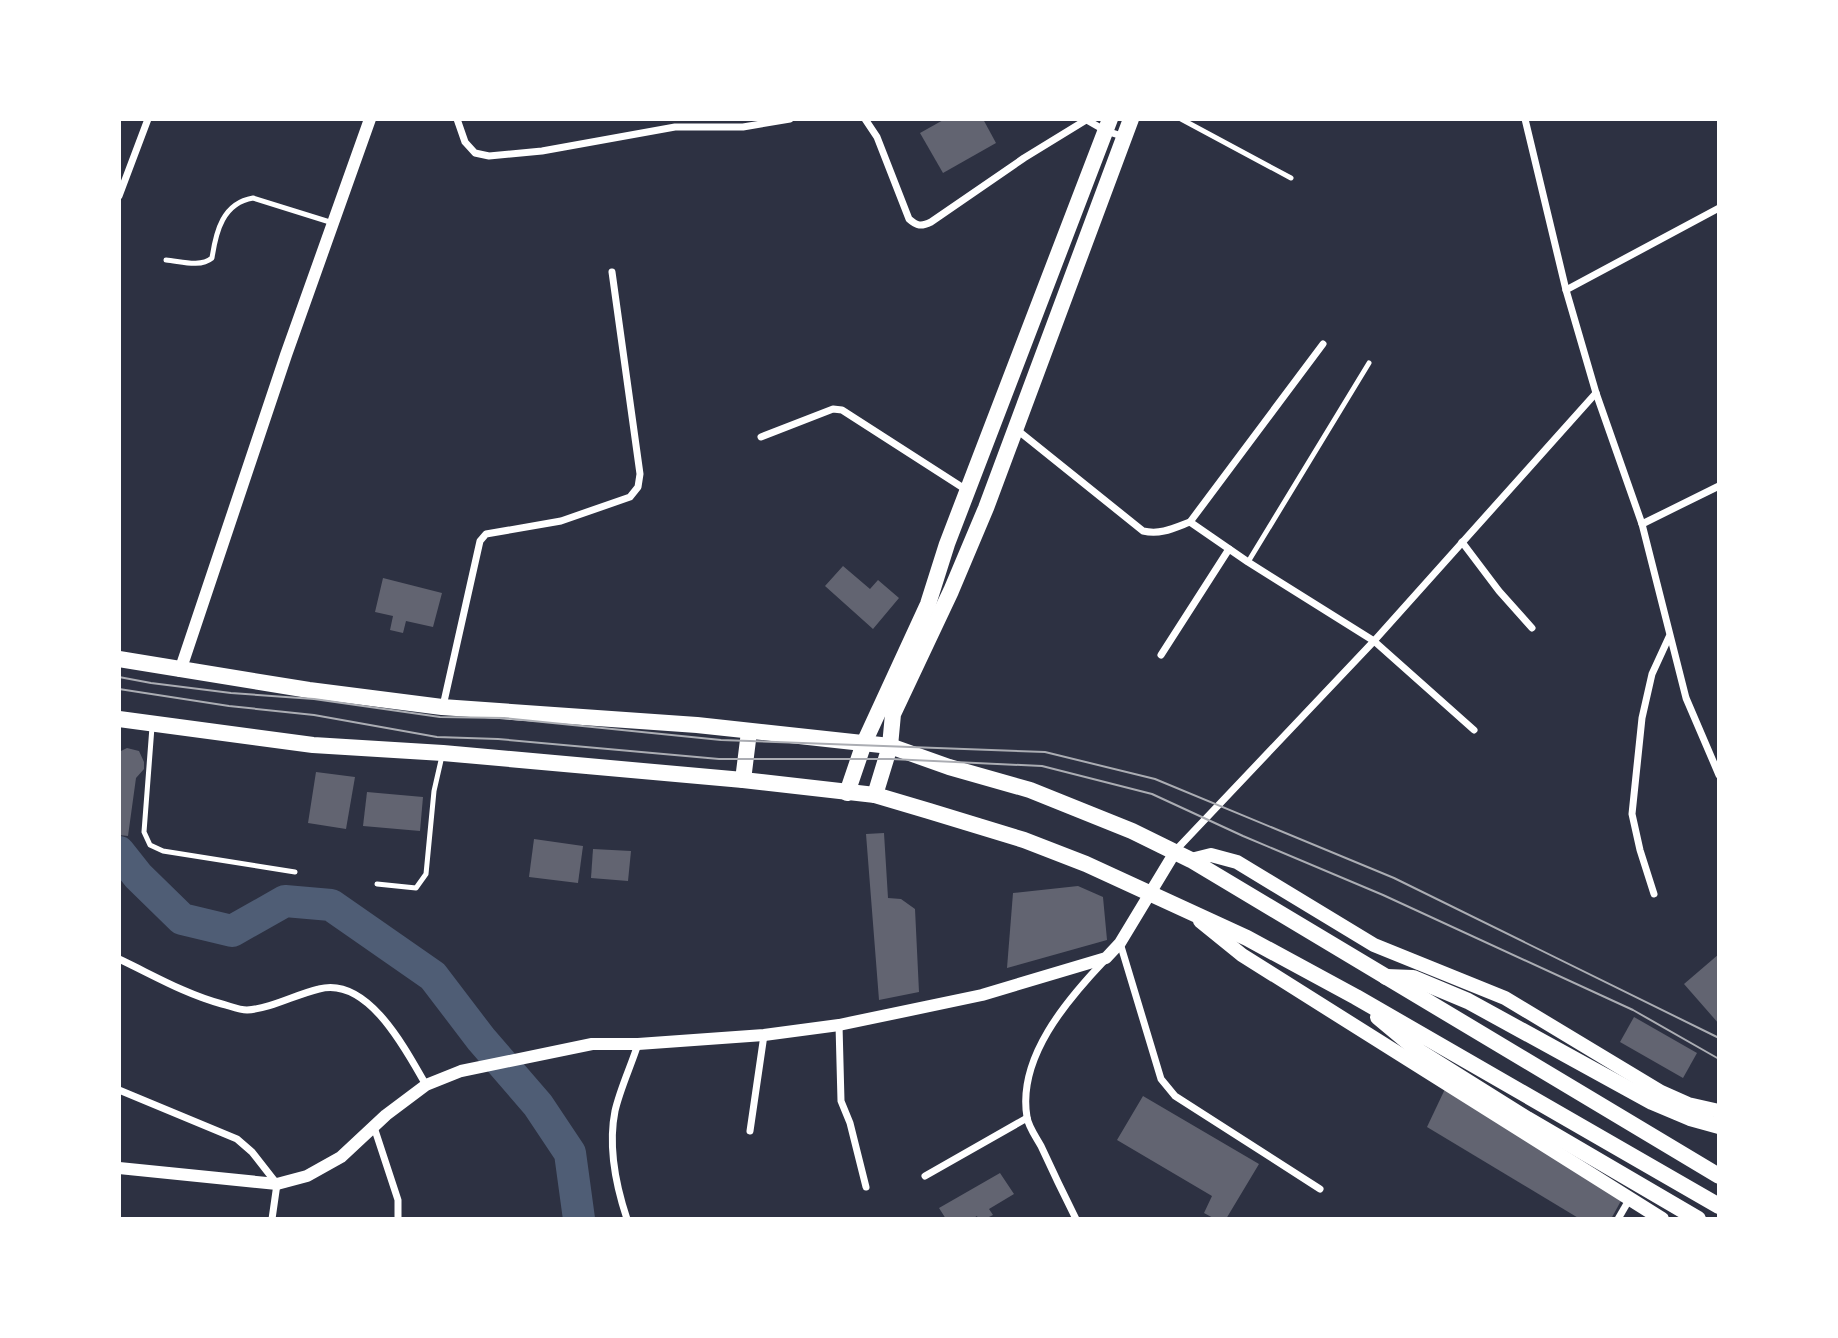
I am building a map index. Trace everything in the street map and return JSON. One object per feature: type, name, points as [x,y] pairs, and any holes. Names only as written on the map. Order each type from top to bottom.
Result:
[{"type":"main road","points":[[875,795],[890,746],[893,714],[951,591],[992,492],[1131,119]]},
{"type":"main road","points":[[847,793],[863,743],[928,604],[947,544],[1108,125]]},
{"type":"main road","points":[[119,659],[180,671],[442,707],[697,725],[890,746],[948,767],[1030,790],[1132,831],[1191,860],[1719,1176]]},
{"type":"main road","points":[[119,719],[313,745],[443,753],[743,780],[875,795],[1024,840],[1086,864],[1247,938],[1356,997],[1719,1206]]},
{"type":"main road","points":[[743,780],[749,732]]},
{"type":"main road","points":[[1191,860],[1211,855],[1237,862],[1374,944],[1505,998],[1661,1092],[1688,1104],[1719,1111]]},
{"type":"main road","points":[[1186,908],[1242,955],[1662,1219]]},
{"type":"main road","points":[[1384,977],[1413,978],[1468,1001],[1652,1102],[1690,1118],[1719,1126]]},
{"type":"main road","points":[[1356,997],[1420,1052],[1527,1119],[1699,1219]]},
{"type":"street","points":[[119,196],[148,119]]},
{"type":"street","points":[[180,671],[286,355],[370,119]]},
{"type":"street","points":[[457,119],[465,142],[475,153],[489,156],[542,151],[675,127],[743,127],[790,119]]},
{"type":"street","points":[[865,119],[877,137],[909,219],[915,225],[923,226],[1086,119],[1108,125],[1125,137]]},
{"type":"street","points":[[1525,119],[1566,290],[1596,393],[1642,524],[1686,698],[1719,775]]},
{"type":"street","points":[[1566,290],[1719,208]]},
{"type":"street","points":[[442,707],[480,541],[486,534],[561,521],[630,497],[638,487],[640,474],[612,272]]},
{"type":"street","points":[[1016,429],[1143,531],[1164,531],[1190,522],[1323,344]]},
{"type":"street","points":[[1076,1219],[1027,1118],[1028,1086],[1034,1060],[1051,1025],[1073,994],[1120,943],[1175,852],[1374,641],[1596,393]]},
{"type":"street","points":[[761,437],[832,409],[842,410],[968,491]]},
{"type":"street","points":[[1642,524],[1719,486]]},
{"type":"street","points":[[1190,522],[1374,641],[1474,730]]},
{"type":"street","points":[[1462,542],[1499,591],[1532,628]]},
{"type":"street","points":[[1161,655],[1230,549]]},
{"type":"street","points":[[1654,894],[1632,814],[1642,718],[1652,674],[1670,637]]},
{"type":"street","points":[[1120,943],[1161,1079],[1175,1096],[1321,1189]]},
{"type":"street","points":[[119,1168],[277,1184],[307,1176],[341,1157],[373,1126],[426,1085],[461,1071],[592,1044],[638,1044],[764,1035],[839,1025],[982,995],[1106,958]]},
{"type":"street","points":[[119,959],[194,996],[245,1010],[278,1004],[321,988],[343,988],[365,1001],[388,1024],[400,1039],[426,1085]]},
{"type":"street","points":[[839,1025],[841,1101],[850,1123],[866,1187]]},
{"type":"street","points":[[750,1131],[764,1035]]},
{"type":"street","points":[[627,1219],[620,1199],[613,1153],[615,1112],[638,1044]]},
{"type":"street","points":[[119,1090],[237,1139],[252,1152],[277,1184],[272,1219]]},
{"type":"street","points":[[925,1176],[1027,1118]]},
{"type":"street","points":[[373,1126],[398,1200],[398,1219]]},
{"type":"street","points":[[1618,1219],[1629,1200]]},
{"type":"lane","points":[[1181,119],[1291,178]]},
{"type":"lane","points":[[166,260],[201,263],[208,261],[212,257],[220,224],[234,205],[242,200],[253,198],[333,223]]},
{"type":"lane","points":[[1248,562],[1368,363]]},
{"type":"lane","points":[[152,724],[144,832],[150,845],[163,851],[295,872]]},
{"type":"lane","points":[[377,884],[416,888],[426,874],[434,791],[443,753]]},
{"type":"building","points":[[945,119],[983,119],[996,143],[943,173],[920,133]]},
{"type":"building","points":[[843,566],[870,589],[878,580],[899,598],[873,629],[825,586]]},
{"type":"building","points":[[383,578],[442,593],[433,627],[406,621],[403,633],[390,630],[393,616],[375,612]]},
{"type":"building","points":[[127,748],[139,751],[144,762],[144,769],[136,778],[128,836],[119,835],[119,752]]},
{"type":"building","points":[[316,772],[355,777],[346,829],[308,823]]},
{"type":"building","points":[[367,792],[423,797],[420,831],[363,826]]},
{"type":"building","points":[[884,833],[888,898],[901,899],[915,909],[919,992],[879,1000],[866,834]]},
{"type":"building","points":[[534,839],[583,846],[578,883],[529,877]]},
{"type":"building","points":[[593,849],[631,851],[628,881],[591,878]]},
{"type":"building","points":[[1078,886],[1103,897],[1107,940],[1007,968],[1013,893]]},
{"type":"building","points":[[1719,954],[1719,1024],[1684,984]]},
{"type":"building","points":[[1634,1017],[1697,1053],[1683,1078],[1620,1042]]},
{"type":"building","points":[[1445,1089],[1622,1199],[1611,1219],[1580,1219],[1427,1127]]},
{"type":"building","points":[[1143,1096],[1259,1164],[1226,1219],[1215,1219],[1204,1213],[1212,1196],[1117,1140]]},
{"type":"building","points":[[1000,1173],[1014,1194],[989,1209],[993,1215],[985,1219],[978,1219],[977,1216],[972,1219],[946,1219],[939,1208]]},
{"type":"waterway","points":[[119,852],[138,876],[182,919],[232,931],[285,901],[331,905],[433,976],[481,1039],[538,1105],[570,1153],[579,1219]]},
{"type":"tram line","points":[[119,677],[231,693],[314,699],[440,717],[504,718],[721,740],[1045,752],[1155,779],[1394,878],[1719,1038]]},
{"type":"tram line","points":[[119,689],[229,706],[314,715],[437,737],[498,739],[719,759],[891,759],[1042,766],[1152,794],[1383,895],[1633,1010],[1719,1059]]}]
